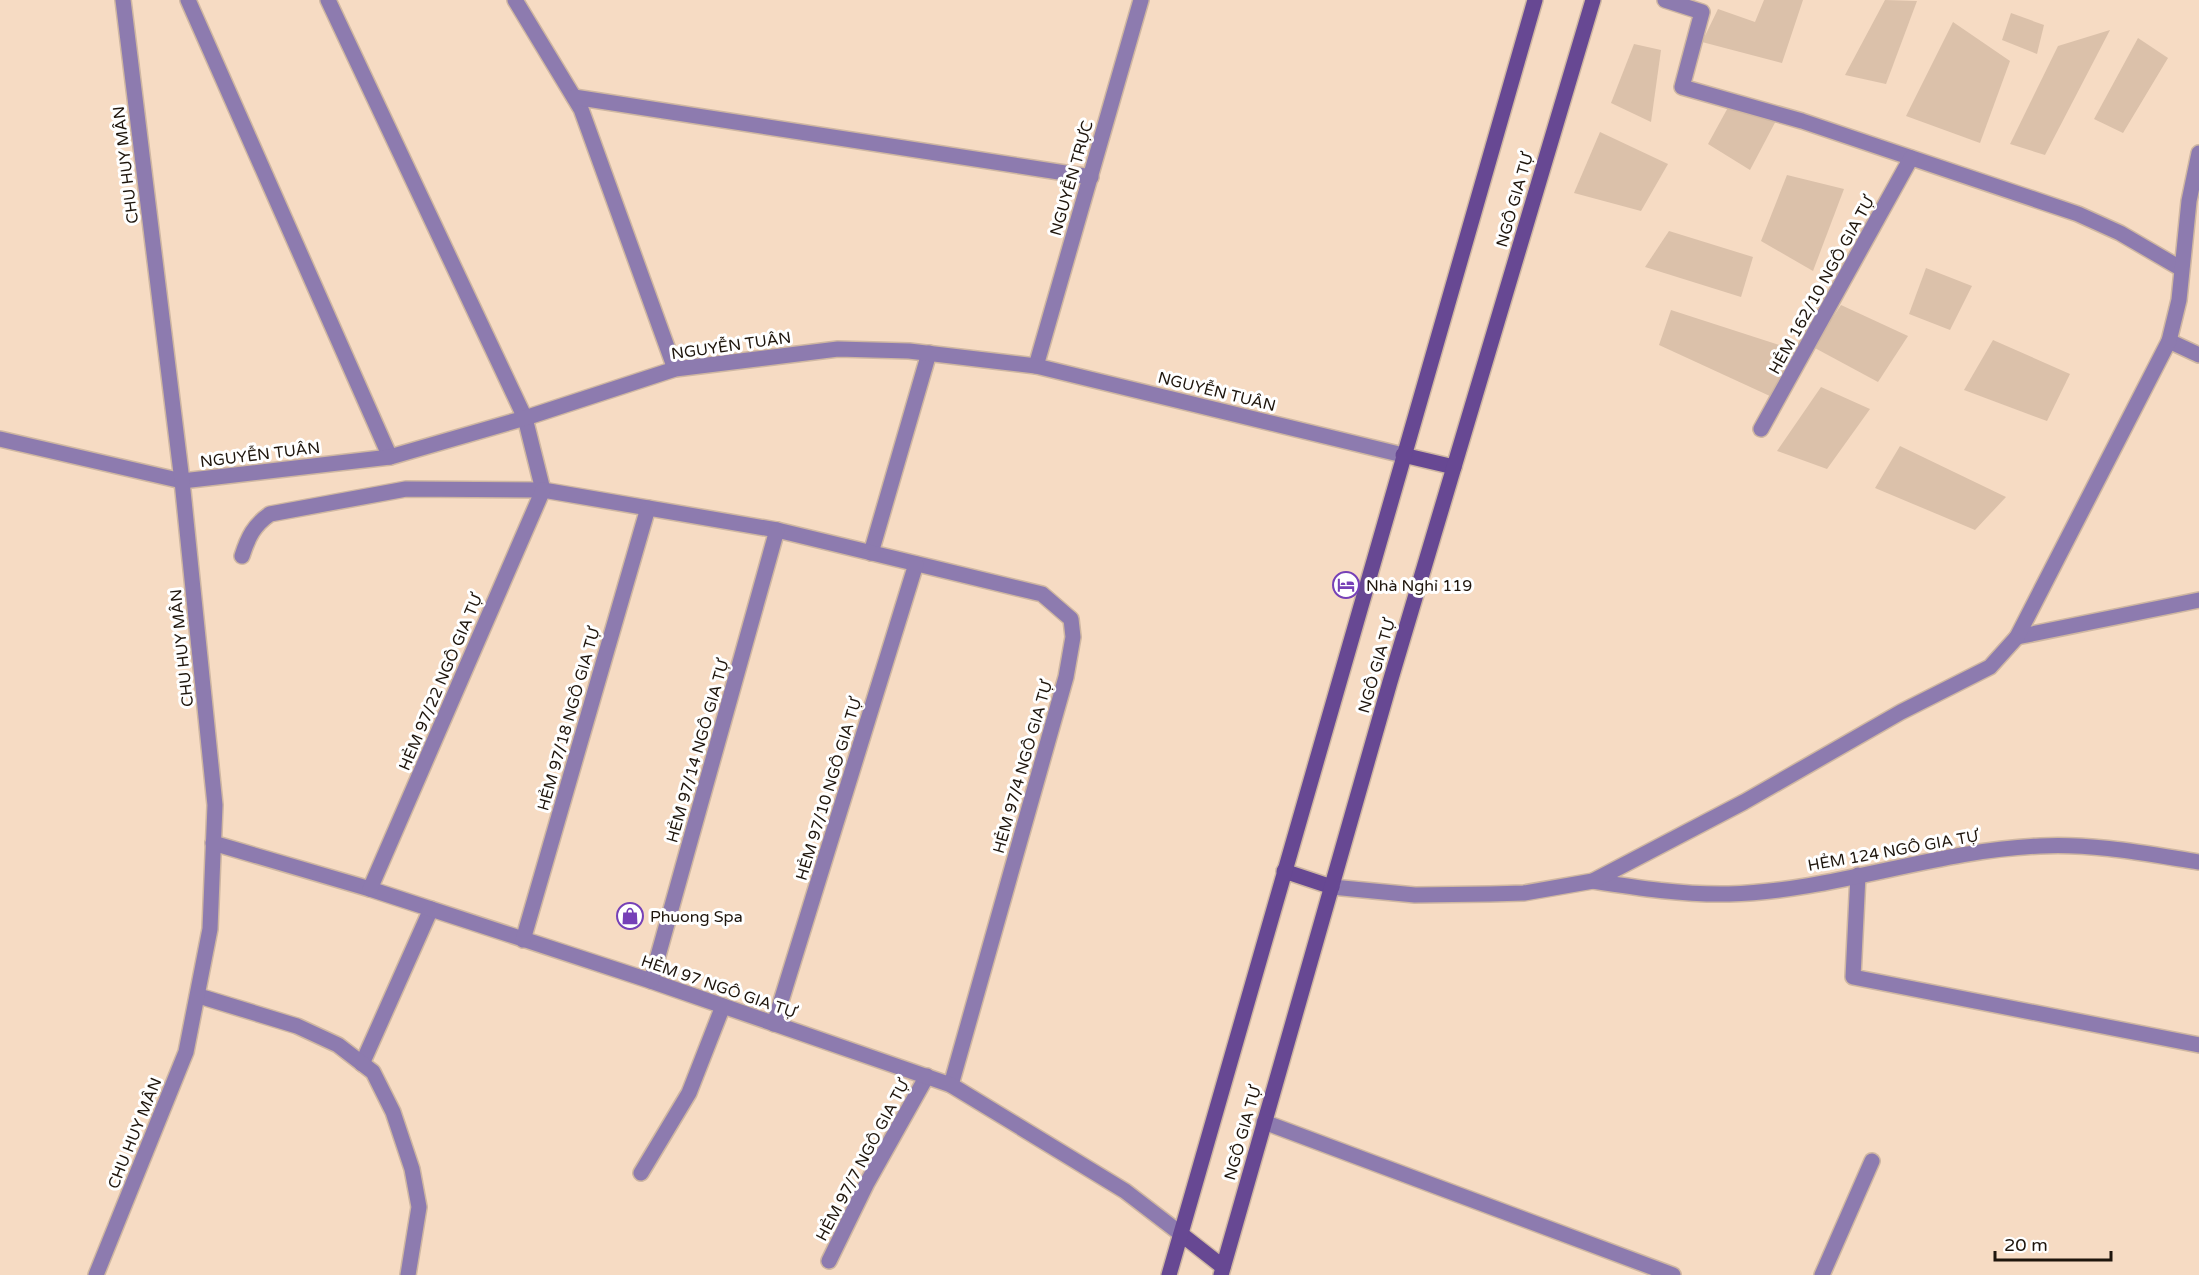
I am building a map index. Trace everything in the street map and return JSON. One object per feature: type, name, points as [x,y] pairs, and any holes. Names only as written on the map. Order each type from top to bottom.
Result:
[{"type":"main road","name":"NGÔ GIA TỰ","points":[[1169,1275],[1535,0]]},
{"type":"main road","name":"NGÔ GIA TỰ","points":[[1222,1271],[1454,467],[1593,0]]},
{"type":"main road","points":[[1403,455],[1454,467]]},
{"type":"main road","points":[[1284,871],[1332,887]]},
{"type":"main road","points":[[1181,1234],[1222,1271]]},
{"type":"street","name":"CHU HUY MÂN","points":[[96,1275],[186,1052],[210,929],[215,805],[182,481],[123,0]]},
{"type":"street","points":[[188,0],[390,456]]},
{"type":"street","points":[[328,0],[525,418],[543,490]]},
{"type":"street","points":[[515,0],[581,109],[675,369]]},
{"type":"street","name":"NGUYỄN TRỰC","points":[[1036,366],[1141,0]]},
{"type":"street","points":[[1665,0],[1702,12],[1682,87],[1802,121],[2078,214],[2120,233],[2180,268]]},
{"type":"street","points":[[574,97],[1090,177]]},
{"type":"street","points":[[1332,887],[1415,895],[1491,894],[1524,892],[1593,881],[1744,802],[1891,717],[1990,667],[2017,637],[2169,341],[2179,300],[2180,268],[2189,201],[2199,153]]},
{"type":"street","name":"HẺM 162/10 NGÔ GIA TỰ","points":[[1761,429],[1911,158]]},
{"type":"street","points":[[2169,341],[2199,356]]},
{"type":"street","name":"NGUYỄN TUÂN","points":[[0,439],[182,481],[390,456],[525,418],[675,369],[838,349],[929,353],[1036,366],[1403,455]]},
{"type":"street","points":[[871,553],[929,353]]},
{"type":"street","name":"HẺM 97/4 NGÔ GIA TỰ","points":[[242,556],[248,538],[257,523],[270,514],[406,489],[543,490],[777,530],[1042,594],[1071,620],[1073,637],[1066,677],[951,1085]]},
{"type":"street","name":"HẺM 97/22 NGÔ GIA TỰ","points":[[369,889],[543,490]]},
{"type":"street","name":"HẺM 97/18 NGÔ GIA TỰ","points":[[523,940],[648,508]]},
{"type":"street","name":"HẺM 97/14 NGÔ GIA TỰ","points":[[651,981],[777,530]]},
{"type":"street","name":"HẺM 97/10 NGÔ GIA TỰ","points":[[774,1024],[916,564]]},
{"type":"street","points":[[2017,637],[2199,600]]},
{"type":"street","name":"HẺM 97 NGÔ GIA TỰ","points":[[213,843],[369,889],[651,981],[951,1085],[1125,1191],[1181,1234]]},
{"type":"street","name":"HẺM 124 NGÔ GIA TỰ","points":[[1593,881],[1658,891],[1729,894],[2041,846],[2096,849],[2199,862]]},
{"type":"street","points":[[1858,875],[1853,977],[2199,1045]]},
{"type":"street","points":[[362,1064],[431,909]]},
{"type":"street","points":[[198,996],[297,1026],[338,1045],[373,1072],[393,1112],[412,1169],[419,1207],[408,1275]]},
{"type":"street","points":[[641,1173],[690,1093],[723,1006]]},
{"type":"street","name":"HẺM 97/7 NGÔ GIA TỰ","points":[[829,1261],[867,1183],[927,1076]]},
{"type":"street","points":[[1264,1122],[1673,1275]]},
{"type":"street","points":[[1822,1275],[1872,1161]]},
{"type":"building","points":[[1764,0],[1803,0],[1782,63],[1702,42],[1718,9],[1755,22]]},
{"type":"building","points":[[1885,0],[1917,1],[1886,84],[1845,75]]},
{"type":"building","points":[[2011,13],[2044,25],[2037,54],[2002,40]]},
{"type":"building","points":[[1953,22],[2010,61],[1980,143],[1906,116]]},
{"type":"building","points":[[2110,30],[2045,155],[2010,144],[2058,46]]},
{"type":"building","points":[[2138,38],[2168,58],[2123,133],[2094,119]]},
{"type":"building","points":[[1634,44],[1661,50],[1651,122],[1611,103]]},
{"type":"building","points":[[1731,102],[1779,115],[1750,170],[1708,144]]},
{"type":"building","points":[[1600,132],[1668,164],[1641,211],[1574,193]]},
{"type":"building","points":[[1787,175],[1844,189],[1813,271],[1761,241]]},
{"type":"building","points":[[1669,231],[1753,257],[1741,297],[1645,267]]},
{"type":"building","points":[[1926,268],[1972,286],[1950,330],[1909,314]]},
{"type":"building","points":[[1841,305],[1908,336],[1878,382],[1813,347]]},
{"type":"building","points":[[1671,310],[1795,350],[1772,397],[1659,345]]},
{"type":"building","points":[[1993,340],[2070,374],[2047,421],[1964,390]]},
{"type":"building","points":[[1821,387],[1870,409],[1827,469],[1777,451]]},
{"type":"building","points":[[1900,446],[2006,497],[1975,530],[1875,488]]},
{"type":"place","name":"Nhà Nghỉ 119","points":[[1346,585]]},
{"type":"place","name":"Phuong Spa","points":[[630,916]]}]
